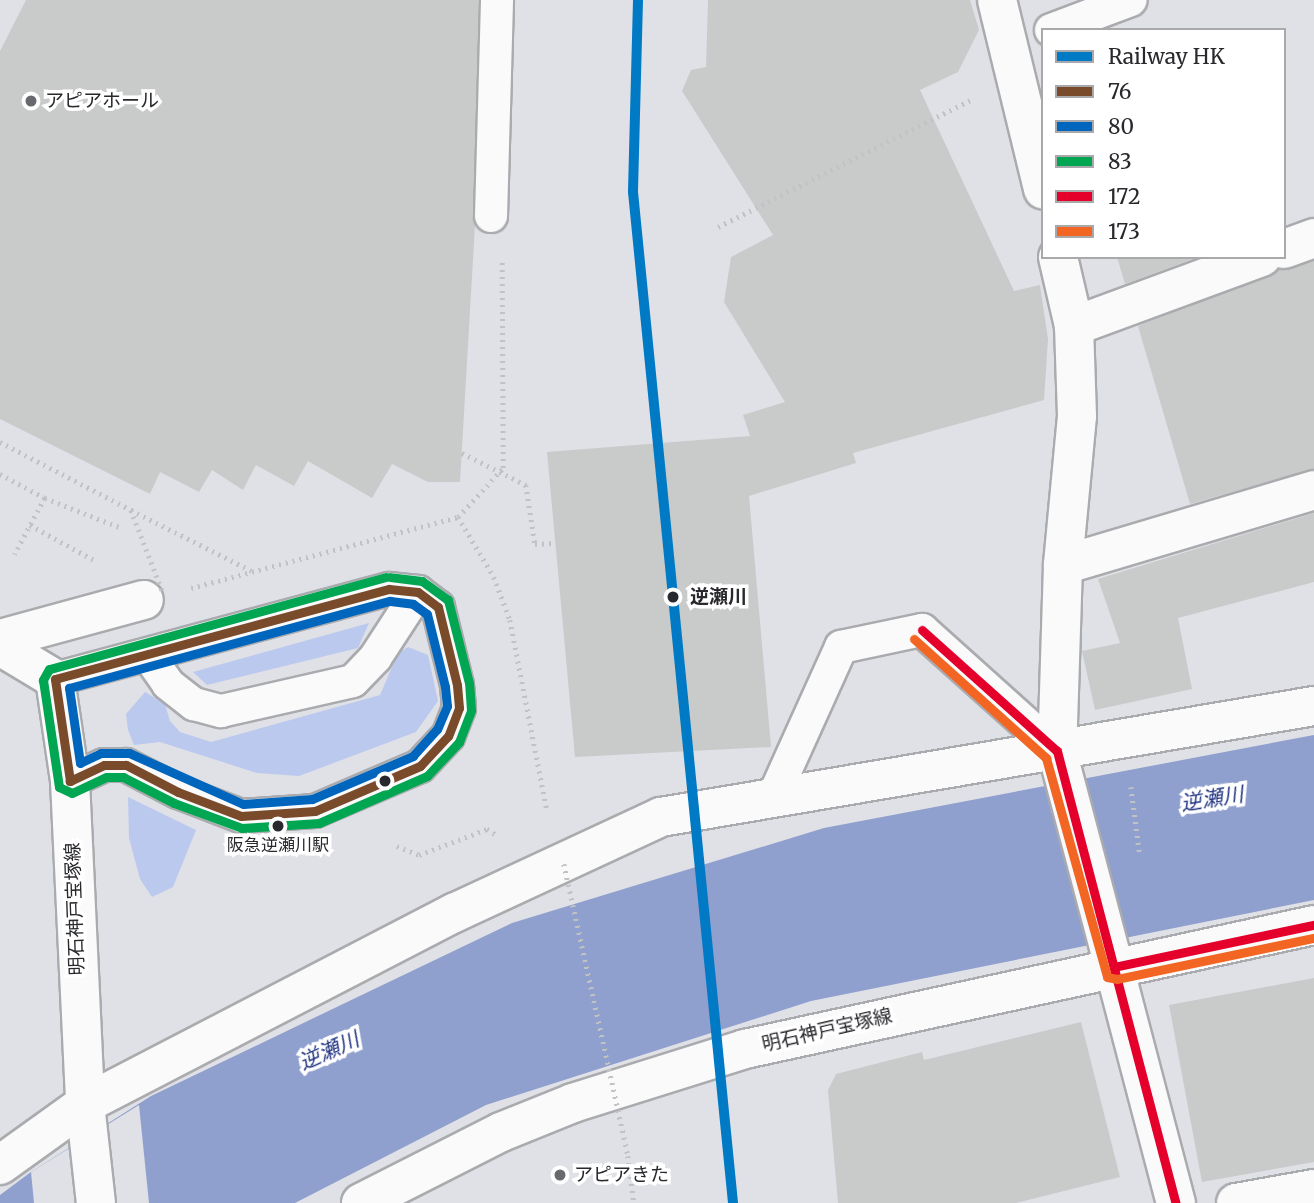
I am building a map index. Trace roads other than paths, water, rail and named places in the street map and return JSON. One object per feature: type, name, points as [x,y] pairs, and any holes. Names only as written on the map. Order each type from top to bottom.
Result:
[{"type":"street","points":[[997,0],[1023,51],[1041,175]]},
{"type":"street","points":[[1286,248],[1314,238]]},
{"type":"street","points":[[1058,259],[1074,326],[1077,416],[1063,565],[1061,767],[1176,1203]]},
{"type":"street","points":[[1074,326],[1257,259]]},
{"type":"street","points":[[1063,565],[1314,490]]},
{"type":"street","points":[[0,639],[154,598]]},
{"type":"street","points":[[0,646],[55,679]]},
{"type":"street","name":"明石神戸宝塚線","points":[[55,679],[70,781],[87,1120],[96,1203]]},
{"type":"street","points":[[0,1165],[87,1120],[454,913],[661,817],[772,800],[1061,767],[1314,706]]},
{"type":"street","name":"明石神戸宝塚線","points":[[361,1203],[501,1132],[573,1103],[758,1046],[1111,954],[1314,925]]},
{"type":"street","points":[[1236,1203],[1314,1189]]},
{"type":"lane","points":[[491,216],[498,0]]},
{"type":"lane","points":[[1056,28],[1131,0]]},
{"type":"lane","points":[[55,679],[389,589],[418,592],[438,607],[445,627],[459,708],[448,736],[420,766],[315,811],[241,816],[178,792],[126,765],[104,765],[70,781]]},
{"type":"lane","points":[[148,656],[168,684],[194,704],[221,711],[353,681],[375,658],[418,592]]},
{"type":"lane","points":[[772,800],[841,647],[922,630],[1061,767]]},
{"type":"water","points":[[1314,735],[1314,900],[811,1001],[486,1105],[295,1203],[0,1203],[0,1195],[31,1172],[151,1096],[512,923],[824,828]]},
{"type":"rail line","name":"HK","points":[[638,0],[633,192],[733,1203]]},
{"type":"place","name":"アピアホール","points":[[31,101]]},
{"type":"place","name":"逆瀬川","points":[[673,597]]},
{"type":"place","name":"阪急逆瀬川駅","points":[[278,826]]},
{"type":"place","name":"アピアきた","points":[[560,1175]]}]
